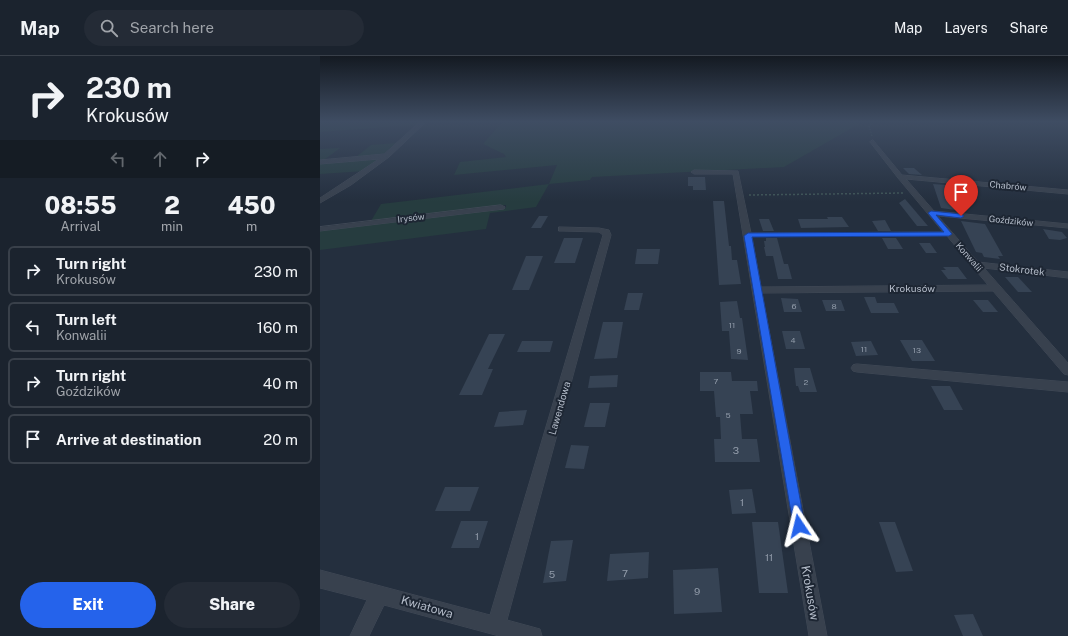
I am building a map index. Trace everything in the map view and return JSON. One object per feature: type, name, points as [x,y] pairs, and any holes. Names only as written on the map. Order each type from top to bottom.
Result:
[{"type":"street","points":[[320,200],[374,167],[395,148]]},
{"type":"street","name":"Konwalii","points":[[878,148],[900,177],[949,234],[1066,366]]},
{"type":"street","points":[[320,162],[387,156]]},
{"type":"street","name":"Krokusów","points":[[694,172],[736,172],[818,636]]},
{"type":"street","name":"Chabrów","points":[[900,177],[1068,192]]},
{"type":"street","name":"Irysów","points":[[320,229],[501,207]]},
{"type":"street","name":"Goździków","points":[[931,213],[1068,226]]},
{"type":"street","name":"Lawendowa","points":[[496,626],[607,235],[606,232],[600,230],[562,229]]},
{"type":"street","points":[[748,236],[949,234]]},
{"type":"street","name":"Stokrotek","points":[[975,264],[1068,275]]},
{"type":"street","name":"Krokusów","points":[[757,290],[996,288]]},
{"type":"street","points":[[857,368],[1068,388]]},
{"type":"street","name":"Kwiatowa","points":[[320,579],[533,636]]},
{"type":"street","points":[[359,636],[380,594]]},
{"type":"path","points":[[740,195],[914,193]]},
{"type":"green space","points":[[340,148],[324,160],[356,157],[367,148],[390,148],[365,171],[320,174],[320,149]]},
{"type":"green space","points":[[492,148],[817,148],[784,167],[592,177],[590,180],[549,184],[557,165],[454,175],[460,162],[506,157],[504,154]]},
{"type":"green space","points":[[549,184],[536,207],[490,213],[486,229],[320,250],[320,231],[506,208],[506,205],[371,221],[381,204]]},
{"type":"building","points":[[903,168],[914,168],[922,175],[909,174]]},
{"type":"building","points":[[688,177],[705,177],[706,190],[693,190],[693,186],[688,186]]},
{"type":"building","points":[[933,184],[946,185],[955,210],[941,208]]},
{"type":"building","points":[[905,199],[928,226],[917,226],[899,203]]},
{"type":"building","points":[[713,201],[724,201],[729,246],[731,246],[732,260],[737,260],[741,284],[719,285]]},
{"type":"building","points":[[539,216],[548,216],[541,228],[531,228]]},
{"type":"building","points":[[827,217],[842,217],[849,227],[801,228],[798,219],[828,219]]},
{"type":"building","points":[[759,219],[769,219],[774,231],[763,231]]},
{"type":"building","points":[[885,220],[891,231],[878,231],[872,221]]},
{"type":"building","points":[[961,221],[985,224],[1003,256],[998,256],[1000,259],[984,257],[982,253],[976,252]]},
{"type":"building","points":[[1043,229],[1062,232],[1067,238],[1060,240],[1049,239]]},
{"type":"building","points":[[564,238],[583,238],[575,263],[554,263]]},
{"type":"building","points":[[766,238],[777,238],[784,264],[788,264],[792,279],[778,279],[773,256],[766,256],[764,241],[766,241]]},
{"type":"building","points":[[882,238],[896,238],[903,249],[888,249]]},
{"type":"building","points":[[919,243],[930,243],[937,253],[926,253]]},
{"type":"building","points":[[637,249],[660,249],[658,264],[635,264]]},
{"type":"building","points":[[526,256],[543,256],[529,290],[512,290]]},
{"type":"building","points":[[943,267],[958,267],[967,279],[948,279],[941,270],[946,270]]},
{"type":"building","points":[[1005,277],[1018,277],[1032,292],[1018,292]]},
{"type":"building","points":[[628,293],[643,293],[639,310],[624,310]]},
{"type":"building","points":[[864,297],[875,297],[877,303],[894,303],[899,313],[871,313]]},
{"type":"building","points":[[781,298],[798,299],[802,312],[784,312]]},
{"type":"building","points":[[822,300],[841,300],[845,311],[826,311]]},
{"type":"building","points":[[973,300],[988,300],[998,312],[983,312]]},
{"type":"building","points":[[737,301],[740,318],[742,318],[748,360],[731,359],[729,331],[722,331],[720,302]]},
{"type":"building","points":[[603,322],[623,322],[617,358],[594,359]]},
{"type":"building","points":[[782,331],[800,331],[805,349],[786,349]]},
{"type":"building","points":[[489,334],[505,334],[488,369],[493,369],[482,395],[459,395]]},
{"type":"building","points":[[900,340],[922,340],[935,361],[912,361]]},
{"type":"building","points":[[522,341],[553,341],[550,352],[517,352]]},
{"type":"building","points":[[871,341],[878,355],[856,356],[851,342]]},
{"type":"building","points":[[794,368],[810,368],[817,392],[800,392],[798,386],[796,386]]},
{"type":"building","points":[[700,372],[731,372],[732,381],[757,381],[758,391],[750,391],[753,414],[740,414],[742,439],[757,439],[760,462],[715,462],[714,439],[721,439],[720,417],[716,417],[714,391],[700,391]]},
{"type":"building","points":[[618,375],[617,387],[588,388],[590,376]]},
{"type":"building","points":[[931,386],[950,386],[963,410],[944,410]]},
{"type":"building","points":[[590,403],[610,403],[605,427],[584,427]]},
{"type":"building","points":[[527,410],[523,425],[494,427],[499,412]]},
{"type":"building","points":[[571,445],[589,446],[584,469],[565,468]]},
{"type":"building","points":[[445,487],[479,487],[470,511],[435,511]]},
{"type":"building","points":[[752,489],[756,513],[732,514],[729,490]]},
{"type":"building","points":[[461,521],[488,521],[479,548],[451,548]]},
{"type":"building","points":[[752,522],[778,522],[788,593],[759,593]]},
{"type":"building","points":[[879,522],[895,522],[913,571],[896,572]]},
{"type":"building","points":[[573,540],[566,581],[543,583],[551,541]]},
{"type":"building","points":[[649,552],[648,578],[607,581],[610,554]]},
{"type":"building","points":[[718,568],[722,612],[674,614],[673,570]]},
{"type":"building","points":[[973,614],[983,636],[963,636],[954,615]]},
{"type":"route","points":[[799,526],[748,236],[949,234],[931,213],[961,216]]}]
